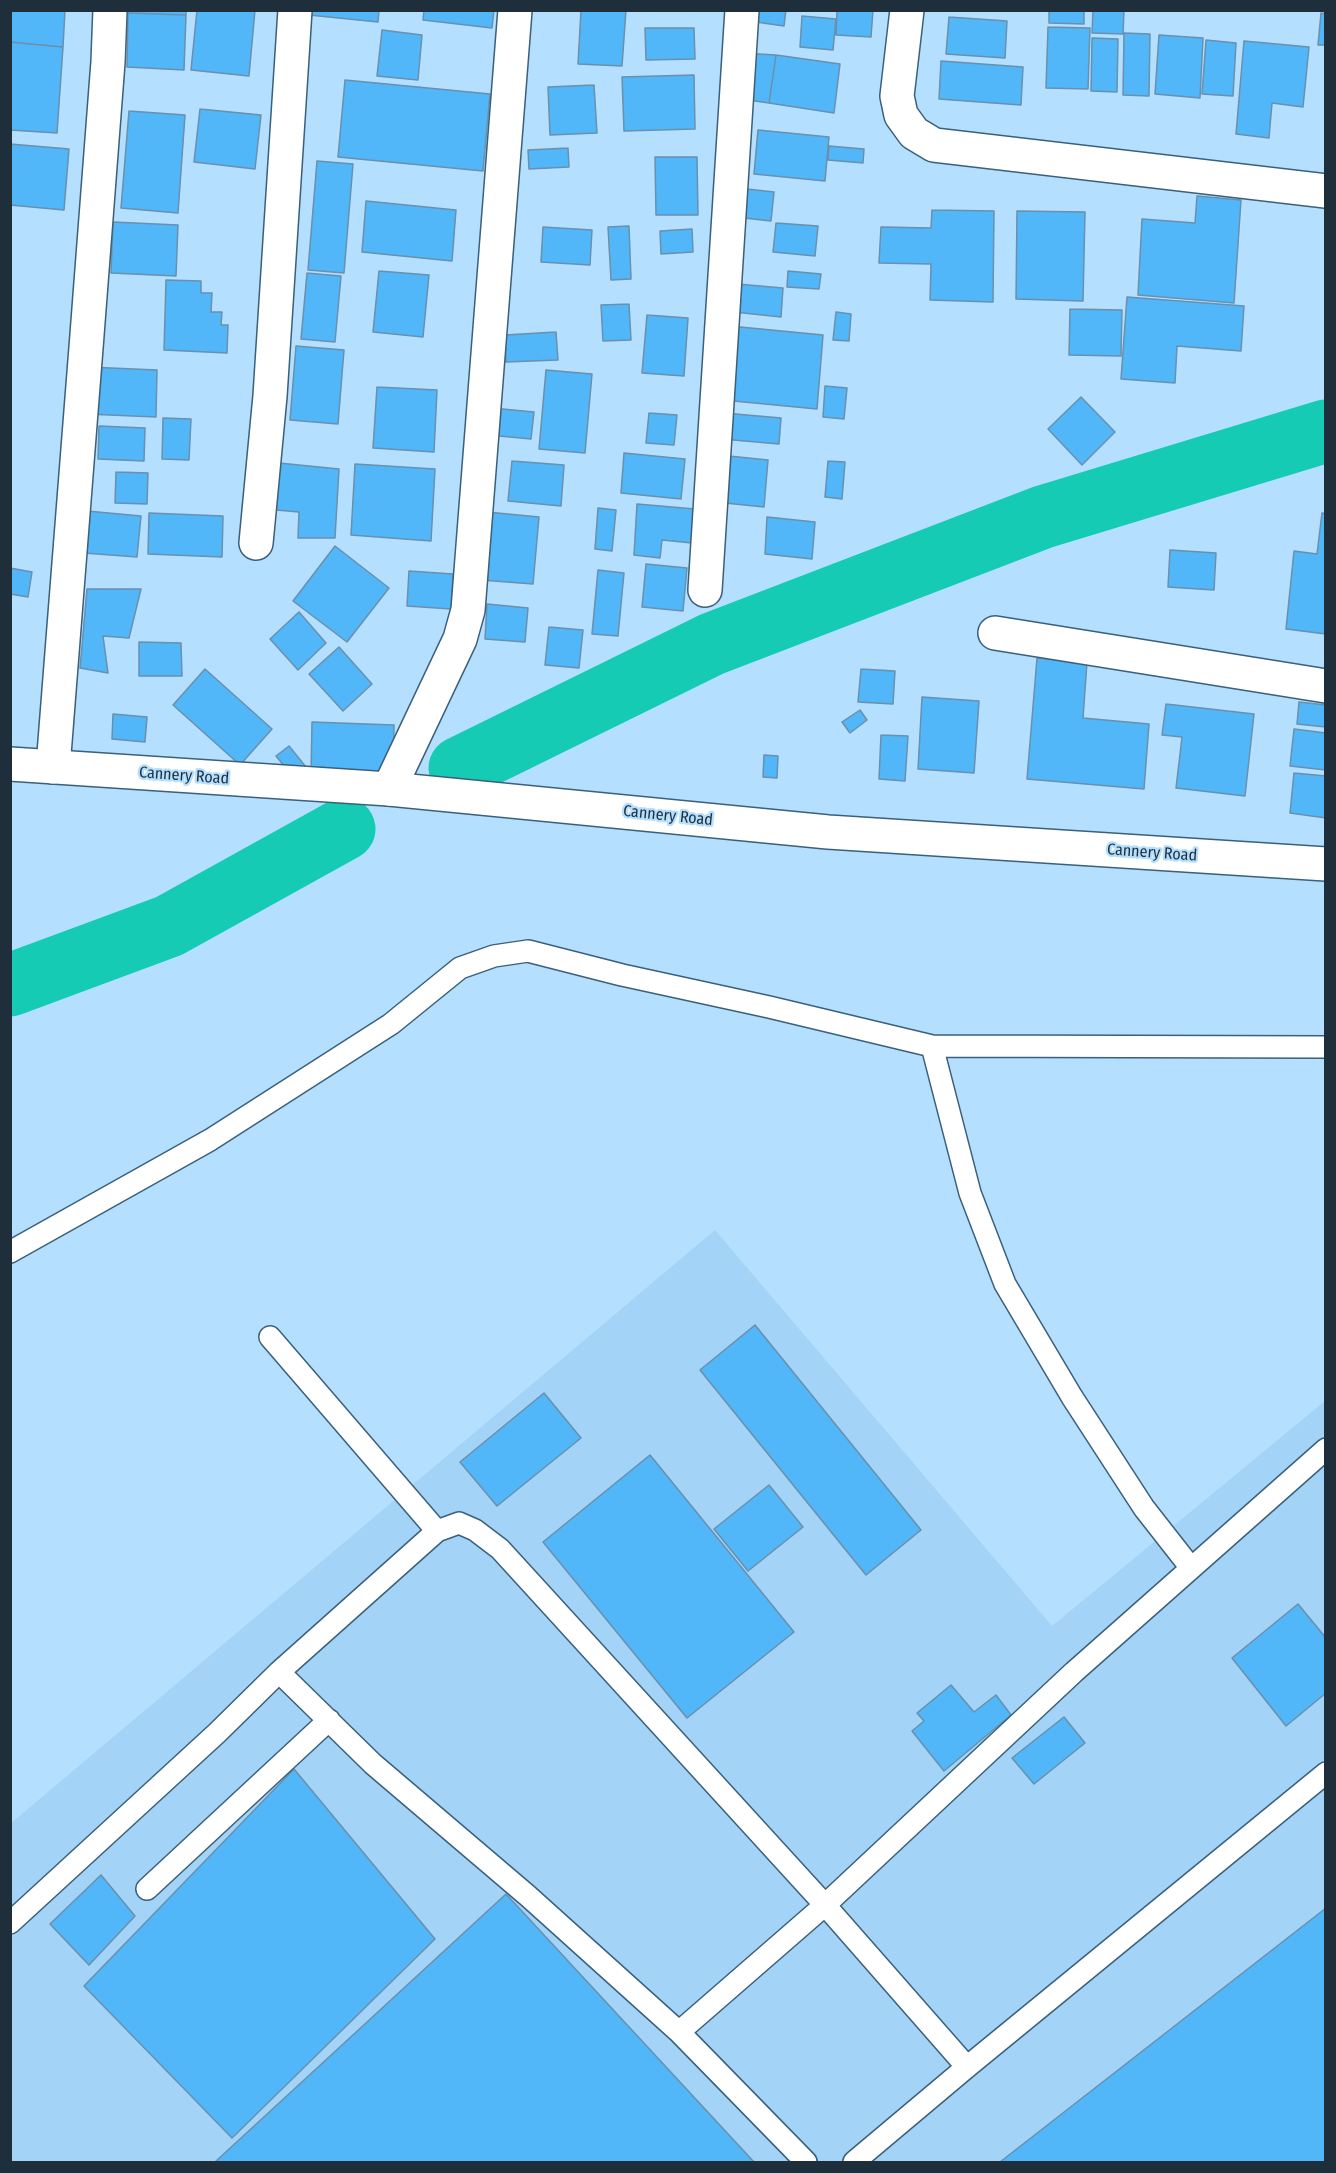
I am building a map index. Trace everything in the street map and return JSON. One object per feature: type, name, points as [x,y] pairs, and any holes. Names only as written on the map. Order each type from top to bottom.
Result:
[{"type":"street","points":[[53,767],[102,145],[110,10]]},
{"type":"street","points":[[256,543],[270,396],[295,10]]},
{"type":"street","points":[[389,789],[460,639],[468,610],[515,10]]},
{"type":"street","points":[[705,590],[742,10]]},
{"type":"street","points":[[907,10],[897,96],[901,116],[914,133],[934,145],[1326,192]]},
{"type":"street","points":[[995,633],[1326,686]]},
{"type":"street","name":"Cannery Road","points":[[10,764],[389,789],[828,832],[1326,864]]},
{"type":"lane","points":[[10,1252],[210,1140],[391,1024],[460,968],[494,956],[528,951],[622,975],[932,1046],[1326,1047]]},
{"type":"lane","points":[[932,1046],[970,1193],[1005,1284],[1072,1396],[1144,1508],[1191,1568]]},
{"type":"lane","points":[[270,1337],[437,1531]]},
{"type":"lane","points":[[679,2032],[825,1905],[1074,1672],[1326,1449]]},
{"type":"lane","points":[[10,1923],[217,1733],[279,1672],[437,1531],[459,1523],[475,1530],[500,1550],[825,1905],[967,2067]]},
{"type":"lane","points":[[279,1672],[373,1764],[528,1896],[679,2032],[806,2163]]},
{"type":"lane","points":[[147,1889],[329,1720]]},
{"type":"lane","points":[[855,2163],[967,2067],[1326,1773]]},
{"type":"shaded area","points":[[715,1230],[1052,1626],[1325,1401],[1325,2162],[11,2162],[10,1824]]},
{"type":"building","points":[[10,10],[65,10],[63,47],[10,42]]},
{"type":"building","points":[[128,10],[186,10],[186,15],[128,13]]},
{"type":"building","points":[[197,10],[255,10],[249,76],[191,70]]},
{"type":"building","points":[[310,10],[379,10],[378,22],[309,15]]},
{"type":"building","points":[[424,10],[494,10],[492,28],[423,20]]},
{"type":"building","points":[[581,10],[626,10],[622,66],[578,64]]},
{"type":"building","points":[[751,10],[786,10],[784,26],[749,21]]},
{"type":"building","points":[[837,10],[873,10],[871,37],[836,35]]},
{"type":"building","points":[[1049,10],[1084,10],[1084,24],[1049,23]]},
{"type":"building","points":[[1093,10],[1124,10],[1123,34],[1092,33]]},
{"type":"building","points":[[128,13],[186,15],[184,70],[127,67]]},
{"type":"building","points":[[1321,13],[1326,14],[1326,45],[1318,45]]},
{"type":"building","points":[[802,16],[836,19],[833,50],[800,47]]},
{"type":"building","points":[[949,17],[1007,21],[1005,58],[946,54]]},
{"type":"building","points":[[1048,27],[1090,28],[1088,89],[1046,88]]},
{"type":"building","points":[[645,28],[694,28],[695,59],[646,60]]},
{"type":"building","points":[[382,30],[422,35],[418,80],[377,76]]},
{"type":"building","points":[[1124,33],[1150,34],[1149,96],[1123,95]]},
{"type":"building","points":[[1159,35],[1203,38],[1200,98],[1155,94]]},
{"type":"building","points":[[1092,38],[1118,39],[1117,92],[1091,91]]},
{"type":"building","points":[[1206,40],[1236,43],[1233,96],[1202,94]]},
{"type":"building","points":[[1244,41],[1309,47],[1303,107],[1272,103],[1269,138],[1236,134]]},
{"type":"building","points":[[10,42],[63,47],[57,133],[10,130]]},
{"type":"building","points":[[743,53],[776,55],[769,103],[741,99]]},
{"type":"building","points":[[776,55],[840,64],[834,113],[769,103]]},
{"type":"building","points":[[941,61],[1023,67],[1021,105],[939,99]]},
{"type":"building","points":[[694,75],[695,129],[624,131],[622,77]]},
{"type":"building","points":[[345,80],[490,94],[483,171],[338,157]]},
{"type":"building","points":[[594,85],[597,133],[550,135],[548,87]]},
{"type":"building","points":[[200,109],[261,115],[255,169],[194,162]]},
{"type":"building","points":[[129,111],[185,115],[178,213],[121,208]]},
{"type":"building","points":[[758,130],[829,137],[825,181],[754,174]]},
{"type":"building","points":[[10,144],[69,149],[64,210],[10,205]]},
{"type":"building","points":[[829,146],[864,149],[863,163],[828,160]]},
{"type":"building","points":[[568,148],[569,167],[529,169],[528,150]]},
{"type":"building","points":[[655,157],[697,157],[698,215],[656,215]]},
{"type":"building","points":[[317,161],[353,164],[344,273],[308,270]]},
{"type":"building","points":[[747,189],[774,192],[771,221],[744,218]]},
{"type":"building","points":[[1197,196],[1241,200],[1234,303],[1138,295],[1142,219],[1195,223]]},
{"type":"building","points":[[366,201],[456,210],[452,261],[362,252]]},
{"type":"building","points":[[932,210],[994,211],[993,302],[930,300],[931,264],[879,263],[881,227],[931,228]]},
{"type":"building","points":[[1017,211],[1085,212],[1083,301],[1016,299]]},
{"type":"building","points":[[113,222],[178,225],[176,276],[111,273]]},
{"type":"building","points":[[776,223],[818,226],[815,256],[773,252]]},
{"type":"building","points":[[629,226],[631,279],[611,280],[608,227]]},
{"type":"building","points":[[543,227],[592,230],[590,265],[541,262]]},
{"type":"building","points":[[692,229],[693,252],[661,254],[660,231]]},
{"type":"building","points":[[379,271],[429,275],[423,337],[373,332]]},
{"type":"building","points":[[788,271],[821,274],[819,289],[787,287]]},
{"type":"building","points":[[307,273],[341,276],[335,342],[301,339]]},
{"type":"building","points":[[166,280],[201,281],[201,293],[212,293],[211,312],[222,312],[221,325],[228,325],[227,353],[164,350]]},
{"type":"building","points":[[737,284],[783,288],[781,317],[734,312]]},
{"type":"building","points":[[1127,297],[1244,306],[1241,351],[1177,346],[1175,383],[1121,379]]},
{"type":"building","points":[[629,304],[631,340],[603,341],[601,305]]},
{"type":"building","points":[[1070,309],[1122,310],[1121,356],[1069,355]]},
{"type":"building","points":[[836,312],[851,314],[849,341],[833,340]]},
{"type":"building","points":[[647,315],[688,318],[684,376],[642,373]]},
{"type":"building","points":[[730,326],[823,335],[817,409],[723,400]]},
{"type":"building","points":[[556,332],[558,360],[506,362],[505,335]]},
{"type":"building","points":[[296,346],[344,350],[338,424],[290,420]]},
{"type":"building","points":[[88,367],[157,370],[156,417],[86,414]]},
{"type":"building","points":[[546,370],[592,374],[585,453],[539,449]]},
{"type":"building","points":[[825,386],[847,388],[844,419],[823,417]]},
{"type":"building","points":[[377,387],[437,390],[434,452],[373,448]]},
{"type":"building","points":[[1081,397],[1115,432],[1082,465],[1048,429]]},
{"type":"building","points":[[492,408],[534,412],[531,439],[489,435]]},
{"type":"building","points":[[649,413],[677,415],[674,445],[646,443]]},
{"type":"building","points":[[724,413],[781,418],[779,444],[722,439]]},
{"type":"building","points":[[163,418],[191,419],[189,460],[162,459]]},
{"type":"building","points":[[99,426],[145,428],[144,461],[98,459]]},
{"type":"building","points":[[624,453],[685,459],[681,499],[621,493]]},
{"type":"building","points":[[719,455],[768,460],[764,507],[715,502]]},
{"type":"building","points":[[512,461],[564,465],[561,506],[508,501]]},
{"type":"building","points":[[828,461],[845,462],[842,499],[825,497]]},
{"type":"building","points":[[269,462],[339,469],[335,538],[298,538],[299,512],[265,509]]},
{"type":"building","points":[[355,464],[435,469],[431,541],[351,535]]},
{"type":"building","points":[[116,472],[148,473],[147,504],[115,503]]},
{"type":"building","points":[[637,504],[695,509],[692,543],[662,540],[660,558],[634,555]]},
{"type":"building","points":[[598,508],[616,510],[612,551],[595,549]]},
{"type":"building","points":[[87,511],[141,516],[137,557],[84,553]]},
{"type":"building","points":[[487,512],[539,517],[533,584],[481,580]]},
{"type":"building","points":[[149,513],[223,516],[222,557],[148,554]]},
{"type":"building","points":[[1322,513],[1326,514],[1326,634],[1286,629],[1294,551],[1317,554]]},
{"type":"building","points":[[767,517],[815,522],[812,559],[765,554]]},
{"type":"building","points":[[335,546],[389,588],[347,642],[293,601]]},
{"type":"building","points":[[1170,550],[1216,553],[1214,590],[1168,587]]},
{"type":"building","points":[[646,564],[687,568],[683,611],[642,607]]},
{"type":"building","points":[[10,568],[32,572],[28,597],[10,594]]},
{"type":"building","points":[[598,570],[624,573],[618,636],[592,634]]},
{"type":"building","points":[[409,571],[453,574],[451,609],[407,606]]},
{"type":"building","points":[[87,589],[141,589],[129,638],[103,636],[108,673],[80,668]]},
{"type":"building","points":[[487,604],[528,608],[525,642],[485,639]]},
{"type":"building","points":[[299,612],[326,643],[298,670],[270,639]]},
{"type":"building","points":[[549,627],[583,630],[579,668],[545,665]]},
{"type":"building","points":[[139,642],[181,643],[182,676],[139,676]]},
{"type":"building","points":[[339,647],[372,684],[343,711],[309,674]]},
{"type":"building","points":[[1037,658],[1087,662],[1083,718],[1149,724],[1144,789],[1027,779]]},
{"type":"building","points":[[205,669],[272,729],[240,765],[173,705]]},
{"type":"building","points":[[861,669],[895,671],[893,704],[858,702]]},
{"type":"building","points":[[922,697],[979,701],[974,773],[918,769]]},
{"type":"building","points":[[1299,702],[1326,705],[1326,727],[1297,724]]},
{"type":"building","points":[[1166,704],[1254,714],[1245,796],[1176,788],[1182,737],[1162,735]]},
{"type":"building","points":[[860,710],[867,720],[850,733],[842,722]]},
{"type":"building","points":[[113,714],[147,717],[145,742],[112,739]]},
{"type":"building","points":[[312,722],[394,725],[393,777],[311,774]]},
{"type":"building","points":[[1294,729],[1326,733],[1326,770],[1290,766]]},
{"type":"building","points":[[881,735],[908,736],[905,781],[879,779]]},
{"type":"building","points":[[289,746],[306,767],[293,777],[276,756]]},
{"type":"building","points":[[764,755],[778,756],[777,778],[763,777]]},
{"type":"building","points":[[1294,773],[1326,776],[1326,818],[1290,813]]},
{"type":"building","points":[[755,1325],[921,1530],[866,1575],[700,1370]]},
{"type":"building","points":[[544,1393],[581,1438],[497,1506],[460,1462]]},
{"type":"building","points":[[650,1455],[794,1632],[687,1718],[543,1542]]},
{"type":"building","points":[[769,1485],[803,1527],[748,1571],[714,1529]]},
{"type":"building","points":[[1298,1604],[1326,1638],[1326,1693],[1286,1726],[1232,1658]]},
{"type":"building","points":[[951,1685],[974,1712],[996,1695],[1011,1715],[944,1771],[912,1731],[924,1721],[917,1713]]},
{"type":"building","points":[[1064,1717],[1085,1743],[1034,1784],[1012,1758]]},
{"type":"building","points":[[294,1769],[435,1939],[232,2138],[84,1986]]},
{"type":"building","points":[[101,1875],[135,1916],[89,1965],[50,1924]]},
{"type":"building","points":[[506,1894],[754,2162],[215,2162]]},
{"type":"building","points":[[1326,1908],[1326,2162],[1000,2162]]},
{"type":"waterway","points":[[460,768],[712,644],[1043,517],[1326,431]]},
{"type":"waterway","points":[[10,985],[169,926],[344,829]]}]
